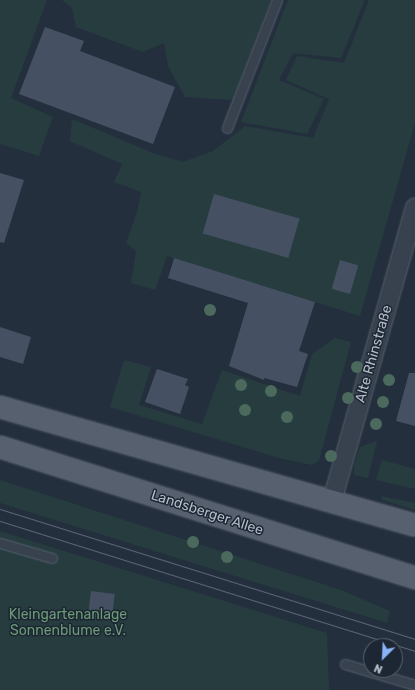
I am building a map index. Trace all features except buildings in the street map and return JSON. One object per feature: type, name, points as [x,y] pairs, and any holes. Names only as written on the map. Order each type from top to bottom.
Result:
[{"type":"main road","points":[[0,407],[415,525]]},
{"type":"main road","name":"Landsberger Allee","points":[[0,447],[415,578]]},
{"type":"street","name":"Alte Rhinstraße","points":[[332,501],[415,207]]},
{"type":"lane","points":[[227,128],[277,0]]},
{"type":"lane","points":[[0,543],[52,558]]},
{"type":"lane","points":[[345,664],[415,685]]},
{"type":"green space","points":[[0,0],[47,0],[11,98],[53,117],[39,156],[0,144]]},
{"type":"green space","points":[[62,0],[271,0],[233,100],[185,97],[168,66],[164,43],[143,52],[76,27],[72,8]]},
{"type":"green space","points":[[288,0],[365,0],[341,58],[293,53],[279,80],[324,99],[307,134],[241,122]]},
{"type":"green space","points":[[369,0],[415,0],[415,123],[360,316],[167,256],[155,290],[131,283],[136,251],[126,243],[137,212],[141,192],[114,182],[122,164],[70,141],[72,119],[153,153],[183,162],[213,151],[245,126],[313,138],[329,99],[286,80],[297,56],[344,63]]},
{"type":"green space","points":[[335,338],[351,342],[319,461],[312,465],[279,458],[110,407],[124,360],[151,367],[139,405],[202,424],[222,370],[300,396],[312,354]]},
{"type":"green space","points":[[377,441],[368,478],[354,475],[354,465],[360,447]]},
{"type":"green space","points":[[382,460],[415,469],[415,489],[376,480]]},
{"type":"green space","points":[[0,480],[341,590],[390,611],[387,623],[0,503]]},
{"type":"green space","points":[[381,496],[415,503],[415,510],[382,500]]},
{"type":"green space","name":"Kleingartenanlage Sonnenblume e.V.","points":[[0,531],[327,633],[329,690],[0,690]]},
{"type":"tram line","points":[[0,509],[415,639]]},
{"type":"tram line","points":[[0,521],[415,651]]}]
